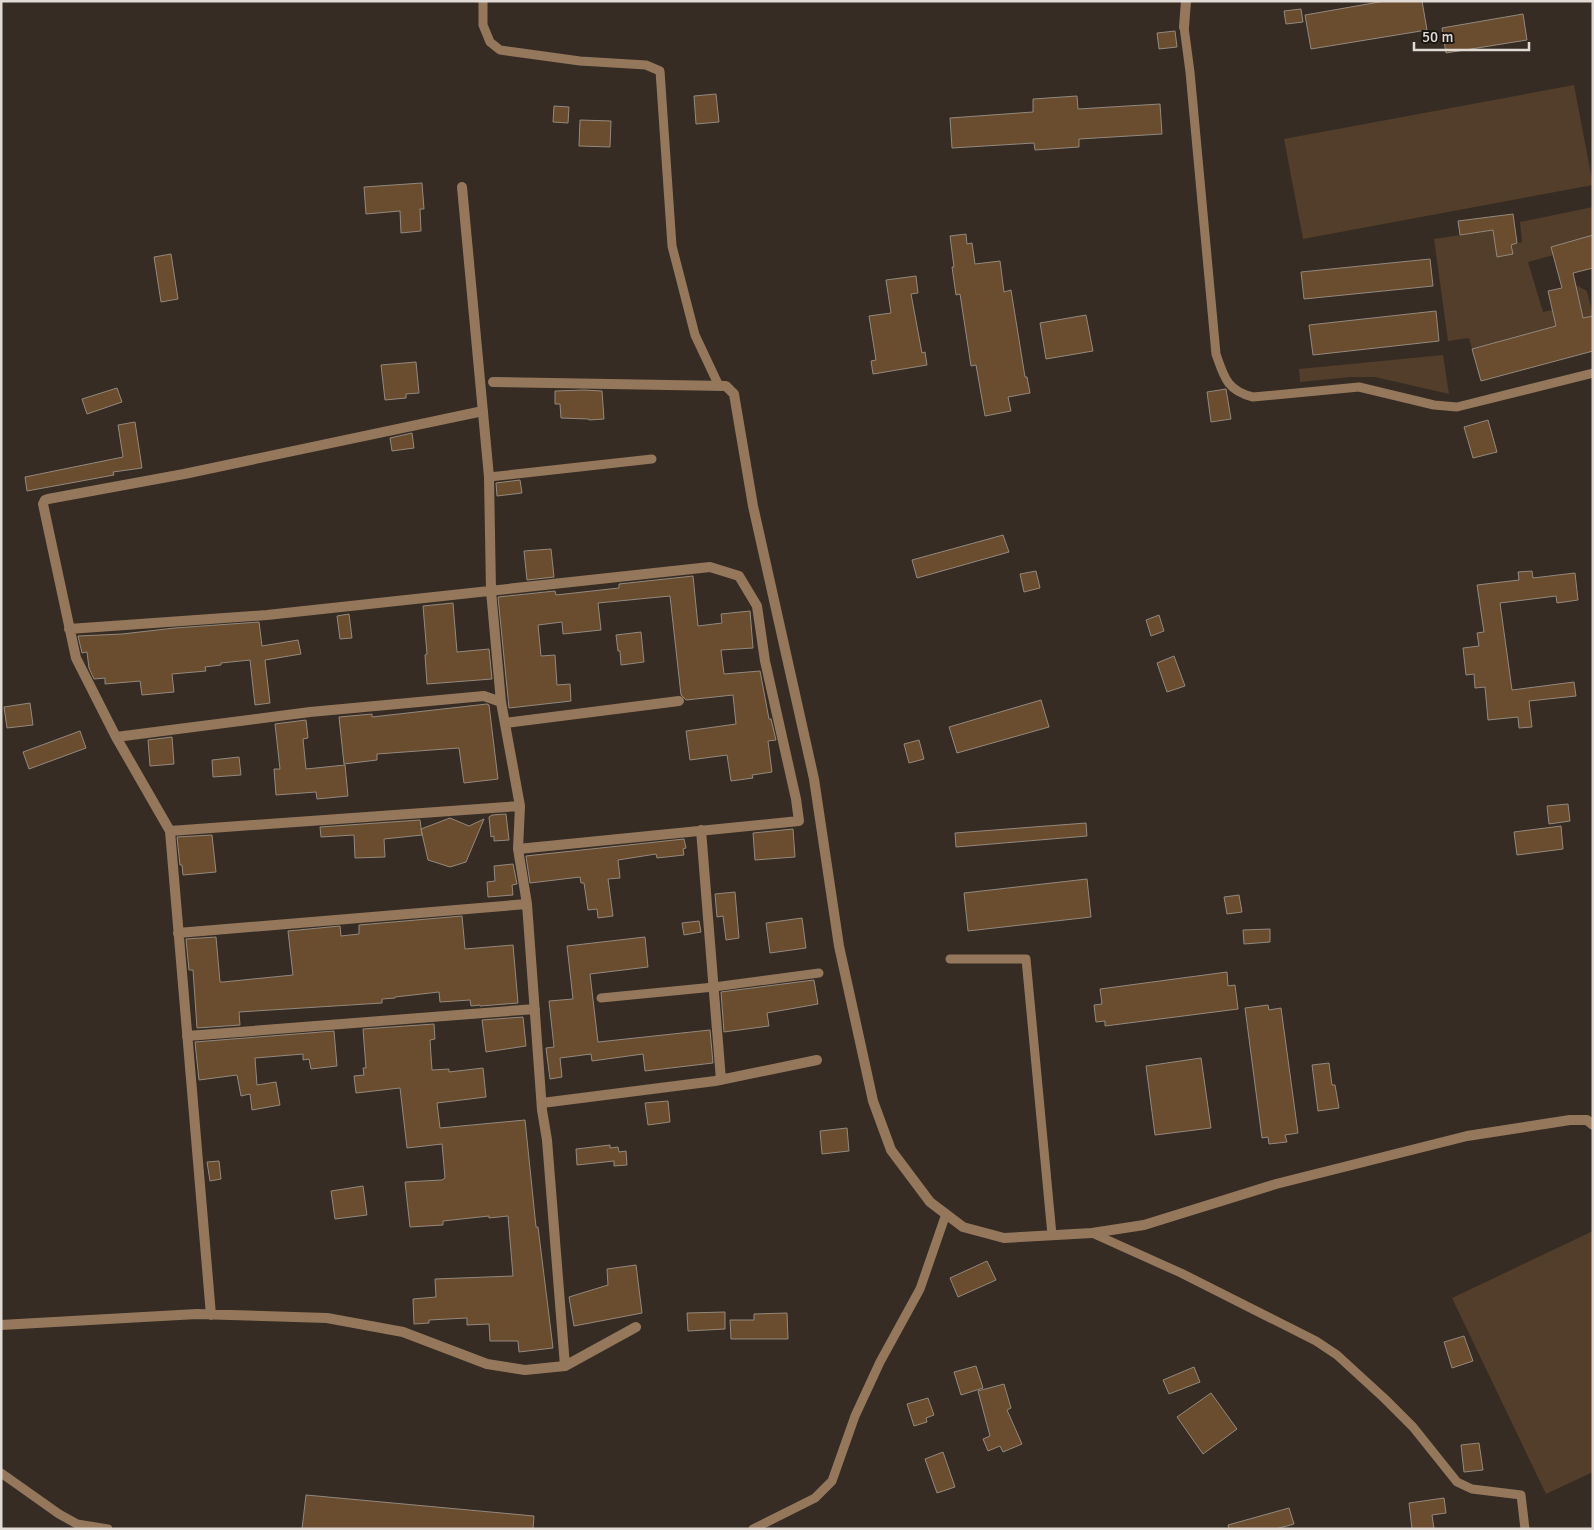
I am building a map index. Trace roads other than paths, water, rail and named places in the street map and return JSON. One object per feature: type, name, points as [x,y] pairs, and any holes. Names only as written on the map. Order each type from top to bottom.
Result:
[{"type":"street","points":[[1184,27],[1186,1]]},
{"type":"street","points":[[462,187],[489,477],[491,591],[501,702],[520,806],[518,849],[528,904],[542,1103],[565,1366]]},
{"type":"street","points":[[493,382],[726,386],[734,394],[753,506],[814,779],[839,946],[873,1101],[891,1150],[930,1202],[964,1227],[1004,1238],[1092,1233],[1144,1225],[1276,1184],[1468,1136],[1570,1120],[1587,1120],[1593,1125]]},
{"type":"street","points":[[212,1315],[170,831],[116,737],[76,658],[43,504],[45,500],[184,474],[483,411]]},
{"type":"street","points":[[69,629],[267,615],[710,567],[739,576],[757,606],[765,661],[796,799],[799,821],[518,849]]},
{"type":"street","points":[[116,737],[310,712],[484,696],[501,702]]},
{"type":"street","points":[[505,723],[679,701]]},
{"type":"street","points":[[170,831],[520,806]]},
{"type":"street","points":[[701,830],[721,1080]]},
{"type":"street","points":[[178,933],[528,904]]},
{"type":"street","points":[[187,1036],[535,1009]]},
{"type":"street","points":[[542,1103],[721,1080],[817,1060]]},
{"type":"street","points":[[1,1325],[212,1315],[327,1318],[403,1332],[487,1364],[525,1370],[565,1366],[636,1327]]},
{"type":"lane","points":[[483,1],[483,24],[490,42],[500,50],[580,62],[646,65],[660,71],[672,246],[695,335],[719,386]]},
{"type":"lane","points":[[1184,27],[1190,72],[1216,354],[1222,371],[1233,389],[1241,395],[1253,397],[1359,387],[1434,405],[1457,407],[1593,373]]},
{"type":"lane","points":[[489,477],[652,459]]},
{"type":"lane","points":[[950,959],[1026,959],[1052,1235]]},
{"type":"lane","points":[[601,998],[714,987],[819,973]]},
{"type":"lane","points":[[753,1529],[815,1498],[832,1481],[856,1416],[880,1362],[920,1289],[946,1214]]},
{"type":"lane","points":[[1092,1233],[1182,1272],[1286,1326],[1336,1355],[1413,1427],[1457,1482],[1472,1489],[1521,1495],[1526,1529]]},
{"type":"lane","points":[[1,1473],[59,1514],[77,1524],[108,1529]]}]
